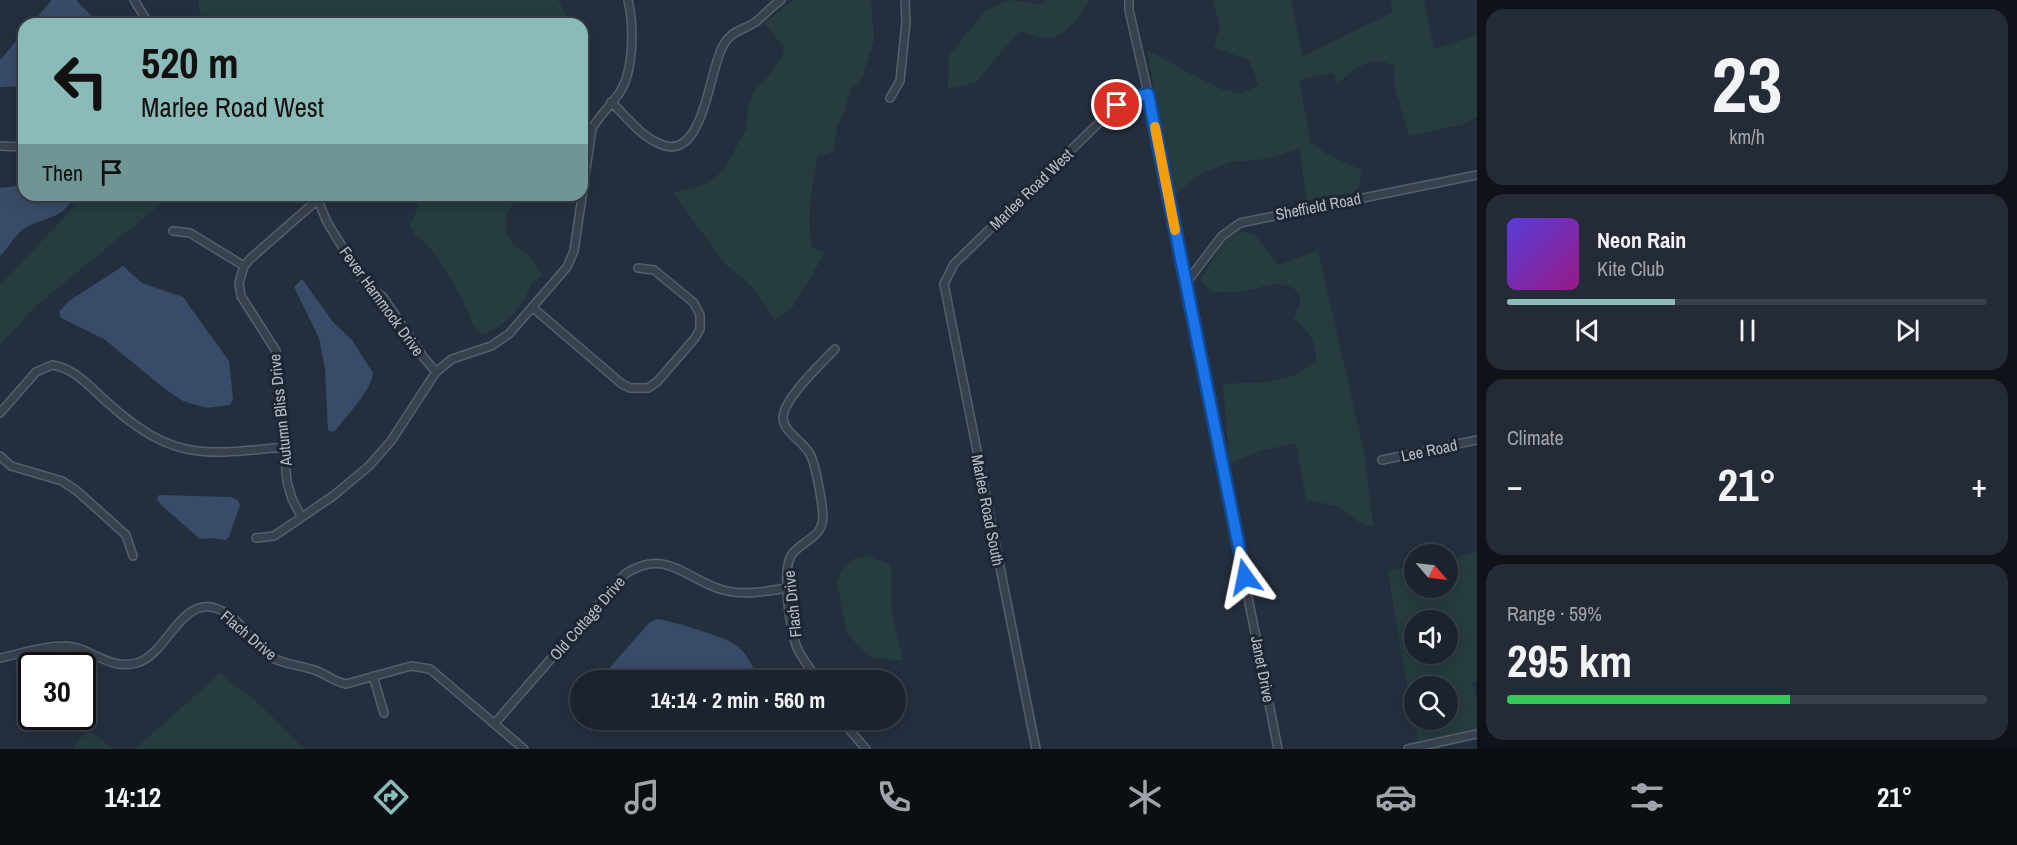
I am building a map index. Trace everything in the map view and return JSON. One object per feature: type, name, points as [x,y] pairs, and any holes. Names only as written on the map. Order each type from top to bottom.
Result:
[{"type":"street","points":[[134,0],[145,18]]},
{"type":"street","points":[[588,156],[592,129],[598,117],[620,92],[631,61],[628,0]]},
{"type":"street","points":[[611,102],[653,141],[664,146],[687,141],[701,120],[722,45],[730,34],[756,22],[781,0]]},
{"type":"street","points":[[890,98],[900,81],[906,22],[905,0]]},
{"type":"street","name":"Janet Drive","points":[[1129,0],[1129,10],[1148,94],[1278,749]]},
{"type":"street","name":"Marlee Road West","points":[[948,272],[1111,111],[1132,98],[1148,94]]},
{"type":"street","points":[[0,146],[18,147]]},
{"type":"street","name":"Sheffield Road","points":[[1186,283],[1227,230],[1240,222],[1477,175]]},
{"type":"street","points":[[173,231],[190,233],[244,266],[315,201]]},
{"type":"street","name":"Fever Hammock Drive","points":[[320,201],[331,230],[365,284],[383,297],[436,372]]},
{"type":"street","points":[[256,538],[274,536],[333,496],[369,466],[392,441],[436,372],[452,359],[491,346],[509,334],[567,267],[574,251],[581,201]]},
{"type":"street","name":"Autumn Bliss Drive","points":[[244,266],[239,283],[241,296],[276,351],[287,482],[292,499],[301,516]]},
{"type":"street","points":[[532,307],[622,384],[630,388],[648,388],[657,382],[695,338],[700,329],[700,315],[694,303],[654,270],[638,268]]},
{"type":"street","name":"Marlee Road South","points":[[948,272],[944,292],[1036,749]]},
{"type":"street","name":"Flach Drive","points":[[811,670],[793,637],[787,562],[799,546],[817,534],[822,526],[823,515],[811,455],[803,444],[788,431],[783,418],[788,403],[835,349]]},
{"type":"street","points":[[0,413],[36,372],[52,365],[73,372],[130,423],[155,439],[176,448],[207,453],[285,447]]},
{"type":"street","name":"Lee Road","points":[[1382,460],[1477,441]]},
{"type":"street","points":[[0,456],[11,465],[62,481],[77,491],[126,535],[133,556]]},
{"type":"street","name":"Old Cottage Drive","points":[[495,723],[625,574],[637,566],[662,563],[723,590],[747,593],[788,588]]},
{"type":"street","name":"Flach Drive","points":[[0,658],[64,645],[105,661],[123,664],[139,662],[154,651],[191,611],[212,607],[230,615],[268,655],[346,684],[411,666],[430,669],[524,749]]},
{"type":"street","points":[[373,676],[384,713]]},
{"type":"street","points":[[850,730],[866,749]]},
{"type":"street","points":[[1408,749],[1477,734]]},
{"type":"green space","points":[[198,0],[558,0],[568,18],[201,18]]},
{"type":"green space","points":[[793,0],[871,0],[874,40],[860,84],[851,88],[844,113],[838,124],[833,152],[818,156],[810,202],[810,236],[812,248],[825,253],[792,308],[774,320],[755,290],[726,265],[673,193],[702,185],[725,168],[746,129],[748,108],[755,88],[767,78],[783,55],[784,47],[764,23]]},
{"type":"green space","points":[[1011,0],[1042,5],[1047,0],[1088,0],[1085,9],[1066,31],[1046,38],[1020,31],[976,82],[948,89],[949,55],[986,10]]},
{"type":"green space","points":[[1213,0],[1291,0],[1303,56],[1392,13],[1391,0],[1424,0],[1434,49],[1477,35],[1477,117],[1464,124],[1409,136],[1394,84],[1394,66],[1385,62],[1377,61],[1363,65],[1336,85],[1334,73],[1299,80],[1311,143],[1330,156],[1362,170],[1358,192],[1306,201],[1300,149],[1266,159],[1231,162],[1202,173],[1173,197],[1147,51],[1228,91],[1239,93],[1259,85],[1249,60],[1214,48],[1220,27]]},
{"type":"green space","points":[[79,201],[165,201],[37,305],[0,345],[0,285]]},
{"type":"green space","points":[[420,201],[516,201],[507,217],[507,234],[513,244],[524,250],[543,275],[531,283],[525,299],[514,313],[493,330],[485,334],[477,332],[463,300],[437,257],[426,243],[415,236],[410,226]]},
{"type":"green space","points":[[1232,229],[1255,235],[1279,265],[1318,250],[1365,456],[1373,527],[1357,521],[1337,506],[1306,500],[1296,443],[1260,451],[1229,464],[1223,384],[1266,382],[1293,376],[1316,361],[1315,347],[1310,336],[1293,318],[1300,305],[1299,293],[1293,288],[1275,284],[1241,292],[1212,292],[1200,280]]},
{"type":"green space","points":[[1477,551],[1477,681],[1472,683],[1477,702],[1477,733],[1445,741],[1439,749],[1409,749],[1419,746],[1416,730],[1458,730],[1458,676],[1406,676],[1388,570],[1404,568],[1404,598],[1458,598],[1458,557]]},
{"type":"green space","points":[[868,556],[891,565],[891,609],[903,660],[873,658],[858,646],[847,632],[837,584],[842,569],[853,559]]},
{"type":"green space","points":[[220,673],[260,705],[304,749],[135,749]]},
{"type":"green space","points":[[92,732],[113,749],[73,749],[82,734]]},
{"type":"water","points":[[52,0],[76,0],[93,18],[36,18]]},
{"type":"water","points":[[18,39],[18,86],[0,87],[0,60]]},
{"type":"water","points":[[18,186],[18,201],[71,201],[58,214],[21,231],[0,256],[0,188]]},
{"type":"water","points":[[123,266],[142,283],[183,297],[229,361],[233,399],[230,405],[207,408],[183,401],[104,339],[61,318],[59,312],[69,301]]},
{"type":"water","points":[[302,279],[333,322],[352,340],[373,373],[364,395],[332,432],[328,430],[325,369],[319,338],[294,287]]},
{"type":"water","points":[[159,495],[230,497],[238,500],[240,505],[229,537],[225,540],[200,539],[160,504],[157,498]]},
{"type":"water","points":[[657,619],[699,630],[731,642],[744,653],[755,670],[608,670],[649,623]]},
{"type":"slow traffic","points":[[1155,127],[1175,230]]},
{"type":"route","points":[[1117,105],[1148,94],[1245,577]]}]
